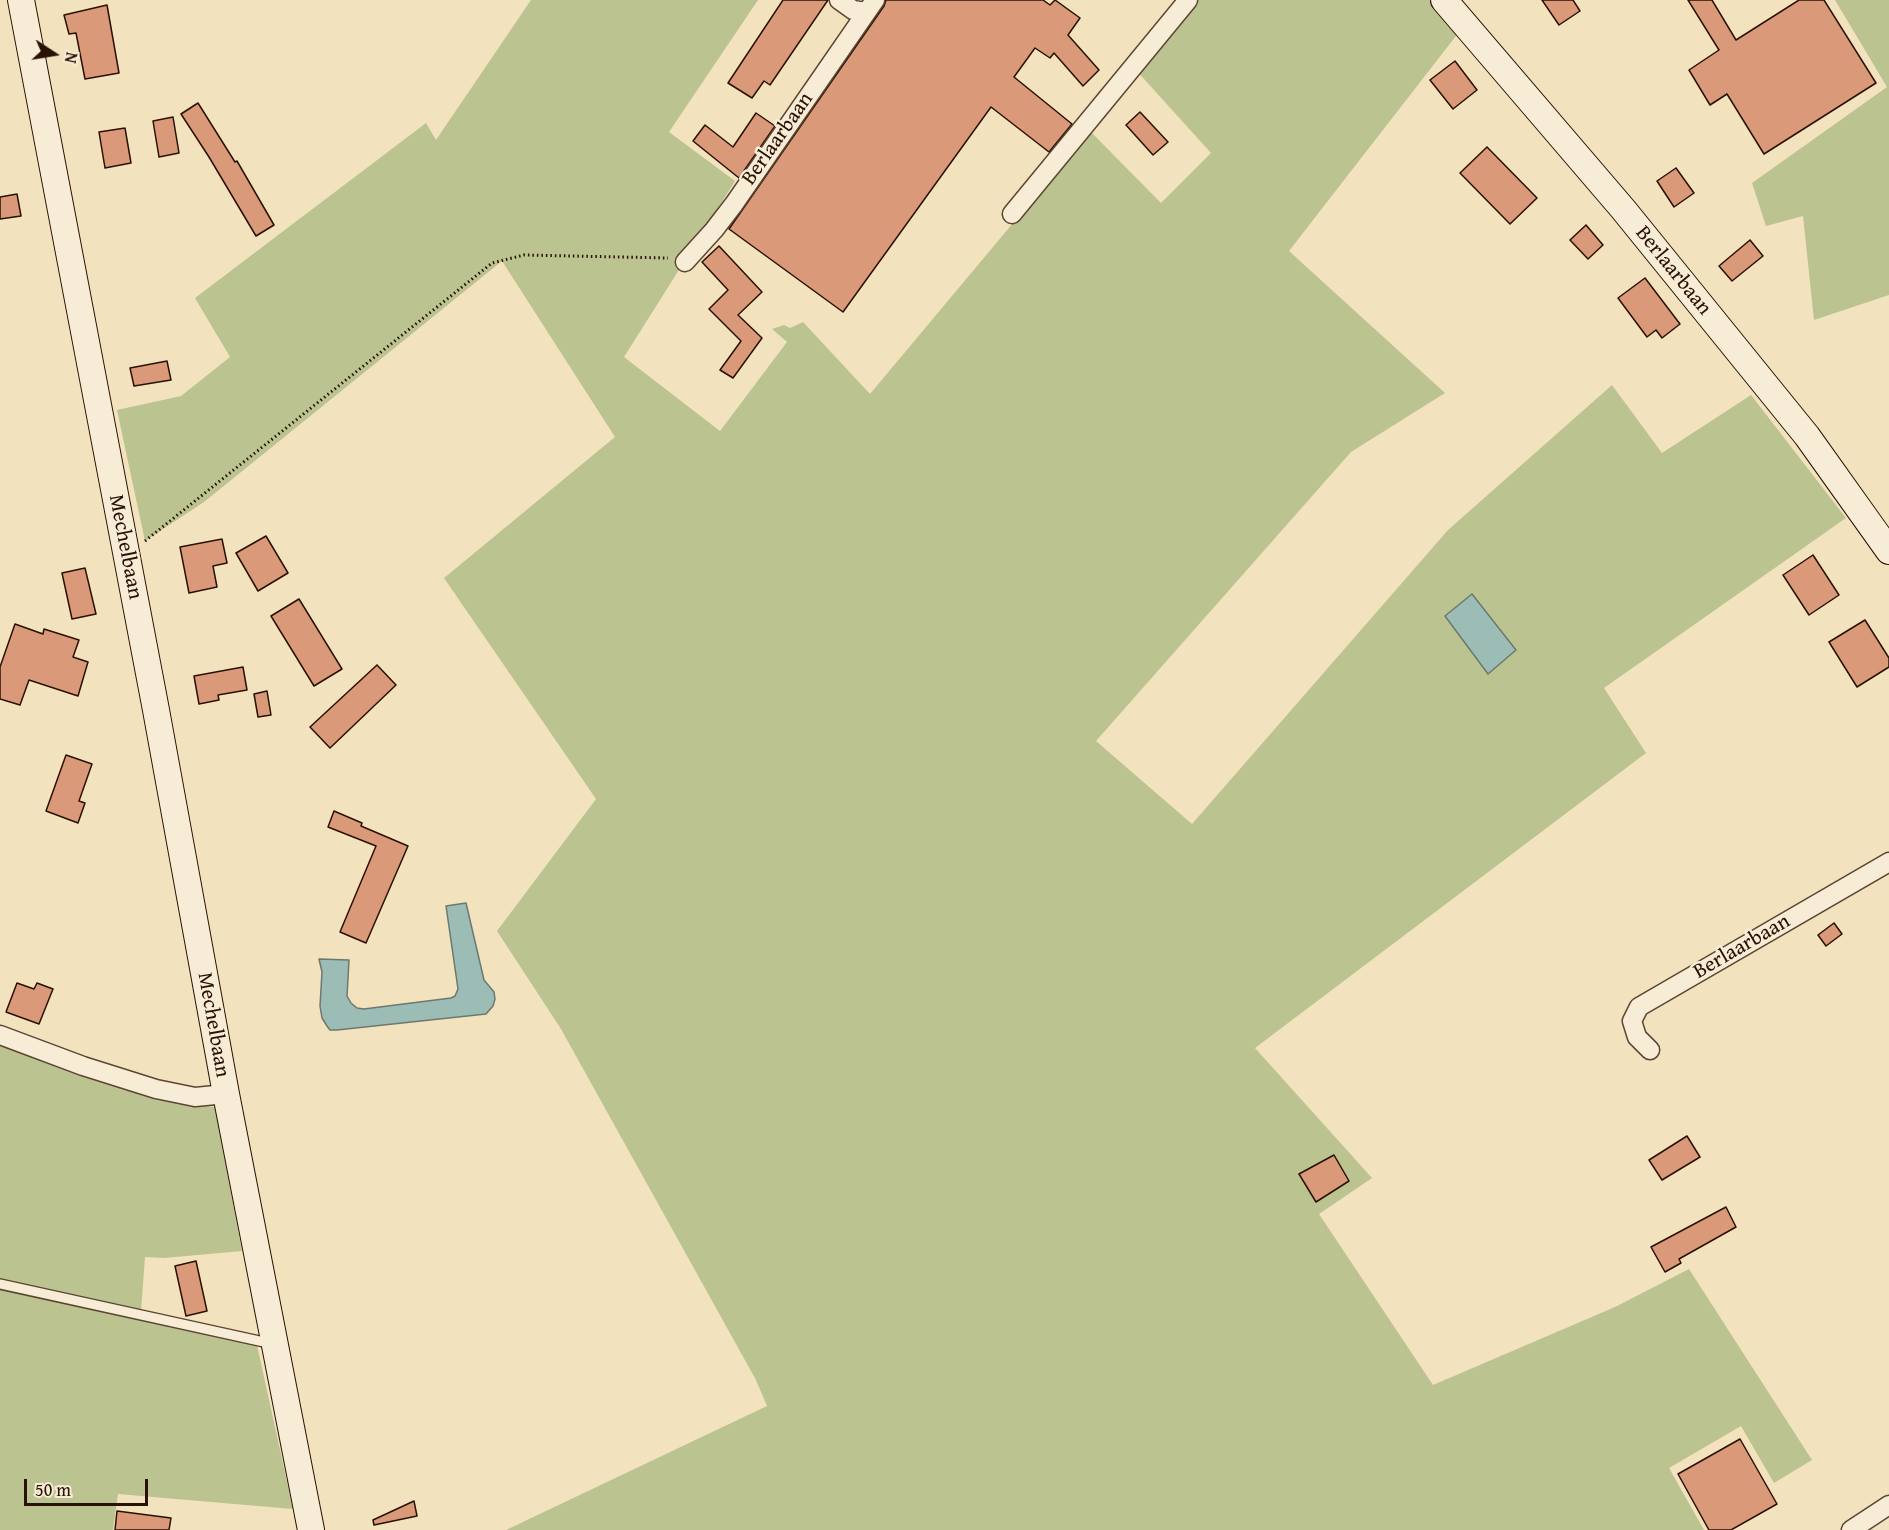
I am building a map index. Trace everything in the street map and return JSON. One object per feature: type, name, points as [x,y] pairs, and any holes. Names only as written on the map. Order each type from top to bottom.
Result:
[{"type":"street","name":"Mechelbaan","points":[[21,0],[154,699],[226,1094],[311,1530]]},
{"type":"street","name":"Berlaarbaan","points":[[839,0],[853,10],[871,6]]},
{"type":"street","points":[[1012,214],[1188,0]]},
{"type":"street","name":"Berlaarbaan","points":[[1444,0],[1623,209],[1800,427],[1889,551]]},
{"type":"street","name":"Berlaarbaan","points":[[686,260],[714,230],[740,195],[871,6]]},
{"type":"street","name":"Berlaarbaan","points":[[1650,1050],[1637,1037],[1632,1022],[1639,1007],[1889,862]]},
{"type":"street","name":"Mechelbaan","points":[[0,1035],[83,1066],[156,1089],[195,1097],[226,1094]]},
{"type":"street","points":[[1851,1530],[1889,1505]]},
{"type":"lane","points":[[0,1284],[275,1344]]},
{"type":"path","points":[[145,541],[492,263],[524,255],[686,260]]},
{"type":"green space","points":[[531,0],[758,0],[669,132],[735,181],[624,357],[720,431],[787,342],[772,329],[784,325],[790,328],[803,322],[870,394],[1013,223],[1087,128],[1161,203],[1211,153],[1135,69],[1192,0],[1431,0],[1459,32],[1289,251],[1445,393],[1351,452],[1096,741],[1192,824],[1448,530],[1612,385],[1662,453],[1751,395],[1846,518],[1604,688],[1646,753],[1255,1048],[1372,1178],[1319,1214],[1433,1385],[1615,1307],[1689,1269],[1812,1460],[1774,1483],[1741,1426],[1669,1468],[1704,1530],[506,1530],[767,1406],[756,1380],[561,1029],[497,931],[596,799],[444,578],[615,437],[502,261],[204,502],[145,541],[117,410],[181,396],[230,357],[195,298],[426,123],[436,140]]},
{"type":"green space","points":[[1835,0],[1889,0],[1889,295],[1814,320],[1803,216],[1766,226],[1752,183],[1887,87]]},
{"type":"green space","points":[[0,1044],[156,1100],[215,1107],[242,1251],[164,1258],[145,1257],[141,1311],[0,1280]]},
{"type":"green space","points":[[0,1288],[257,1345],[293,1509],[118,1494],[113,1530],[0,1530]]},
{"type":"water","points":[[1472,594],[1516,650],[1488,674],[1445,616]]},
{"type":"water","points":[[466,903],[484,980],[494,992],[493,1006],[486,1014],[330,1030],[322,1018],[320,1006],[322,972],[319,959],[349,960],[347,996],[357,1008],[364,1009],[455,996],[458,989],[446,906]]},
{"type":"building","points":[[783,0],[828,0],[770,85],[764,81],[752,98],[728,83]]},
{"type":"building","points":[[886,0],[1043,0],[1050,5],[1055,0],[1080,18],[1068,35],[1099,70],[1083,86],[1054,53],[1050,58],[1035,48],[1014,77],[1072,124],[1049,152],[991,107],[843,312],[729,229]]},
{"type":"building","points":[[1542,0],[1573,0],[1580,11],[1559,25]]},
{"type":"building","points":[[1688,0],[1712,0],[1736,40],[1799,0],[1824,0],[1876,83],[1764,154],[1727,94],[1710,105],[1689,70],[1719,50]]},
{"type":"building","points":[[107,5],[119,73],[85,79],[76,33],[69,34],[64,15]]},
{"type":"building","points":[[1455,61],[1477,90],[1453,109],[1430,80]]},
{"type":"building","points":[[198,103],[235,162],[237,161],[274,225],[256,236],[181,114]]},
{"type":"building","points":[[1140,112],[1168,142],[1153,155],[1126,125]]},
{"type":"building","points":[[756,113],[775,126],[739,178],[693,141],[705,125],[733,147]]},
{"type":"building","points":[[173,117],[179,153],[159,157],[153,121]]},
{"type":"building","points":[[125,128],[131,163],[105,168],[99,132]]},
{"type":"building","points":[[1487,147],[1537,198],[1510,224],[1460,173]]},
{"type":"building","points":[[1676,168],[1694,193],[1674,207],[1657,181]]},
{"type":"building","points":[[17,194],[21,216],[0,219],[0,197]]},
{"type":"building","points":[[1586,225],[1603,245],[1588,259],[1570,240]]},
{"type":"building","points":[[1750,240],[1763,256],[1732,281],[1719,266]]},
{"type":"building","points":[[719,246],[762,292],[738,315],[762,338],[733,378],[720,370],[741,341],[709,309],[728,290],[702,262]]},
{"type":"building","points":[[1645,278],[1680,324],[1662,338],[1656,330],[1647,337],[1618,298]]},
{"type":"building","points":[[167,361],[171,380],[134,386],[130,368]]},
{"type":"building","points":[[266,536],[288,573],[258,591],[236,553]]},
{"type":"building","points":[[222,539],[227,563],[213,566],[217,587],[189,593],[180,547]]},
{"type":"building","points":[[1813,555],[1839,595],[1809,615],[1783,575]]},
{"type":"building","points":[[85,568],[96,614],[72,619],[62,573]]},
{"type":"building","points":[[299,599],[342,669],[314,686],[271,616]]},
{"type":"building","points":[[1865,620],[1889,658],[1889,667],[1857,687],[1829,642]]},
{"type":"building","points":[[15,624],[43,634],[44,629],[79,640],[73,657],[88,662],[78,696],[29,680],[20,705],[0,699],[0,667]]},
{"type":"building","points":[[377,665],[396,685],[330,748],[310,727]]},
{"type":"building","points":[[243,667],[247,690],[218,695],[219,700],[199,704],[194,676]]},
{"type":"building","points":[[267,691],[271,715],[258,717],[254,694]]},
{"type":"building","points":[[66,755],[92,764],[79,801],[85,803],[78,823],[46,811]]},
{"type":"building","points":[[334,811],[362,823],[361,826],[408,846],[366,943],[340,932],[376,846],[328,827]]},
{"type":"building","points":[[1834,923],[1842,934],[1826,946],[1818,935]]},
{"type":"building","points":[[17,983],[34,989],[37,983],[53,989],[39,1024],[6,1012]]},
{"type":"building","points":[[1687,1136],[1700,1157],[1662,1180],[1649,1160]]},
{"type":"building","points":[[1334,1155],[1349,1181],[1316,1202],[1299,1174]]},
{"type":"building","points":[[1726,1207],[1736,1227],[1679,1259],[1681,1263],[1665,1272],[1651,1247]]},
{"type":"building","points":[[196,1261],[207,1311],[186,1316],[175,1266]]},
{"type":"building","points":[[1740,1439],[1777,1504],[1731,1530],[1709,1530],[1678,1474]]},
{"type":"building","points":[[414,1501],[417,1516],[374,1525],[373,1520]]},
{"type":"building","points":[[117,1511],[171,1518],[169,1530],[115,1530]]}]
